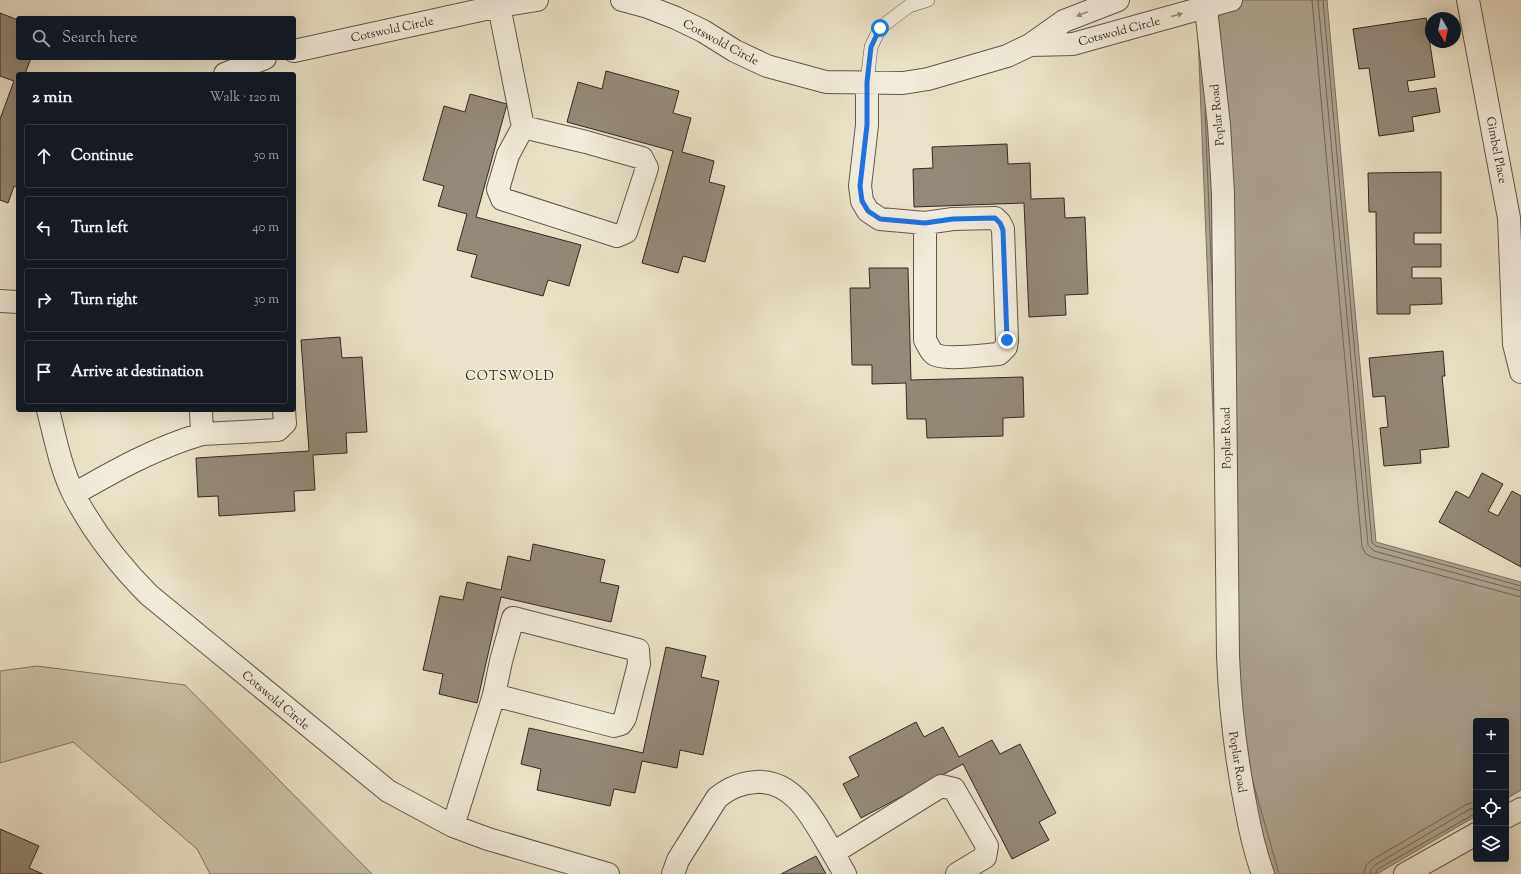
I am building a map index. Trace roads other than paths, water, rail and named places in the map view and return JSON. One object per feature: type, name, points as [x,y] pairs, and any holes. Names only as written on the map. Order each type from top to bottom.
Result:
[{"type":"street","name":"Cotswold Circle","points":[[296,51],[499,6],[537,0]]},
{"type":"street","name":"Cotswold Circle","points":[[622,0],[648,7],[676,18],[735,51],[767,66],[826,82],[903,83],[928,79],[1007,56],[1030,45],[1064,21],[1118,0]]},
{"type":"street","name":"Cotswold Circle","points":[[1030,45],[1073,44],[1205,4],[1232,0]]},
{"type":"street","name":"Gimbel Place","points":[[1468,0],[1509,218],[1514,344],[1521,372]]},
{"type":"street","name":"Poplar Road","points":[[1205,4],[1219,124],[1223,194],[1228,656],[1230,707],[1237,766],[1250,828],[1262,874]]},
{"type":"street","points":[[499,6],[522,127],[508,155],[498,189],[502,199],[618,236],[626,232],[647,168],[642,158],[586,142],[522,127]]},
{"type":"street","points":[[230,72],[260,60]]},
{"type":"street","points":[[867,82],[867,125],[860,186],[862,201],[868,211],[880,219],[925,223],[953,219],[995,218],[1000,223],[1003,230],[1007,340],[1006,347],[999,354],[947,357],[935,355],[929,348],[925,340],[925,223]]},
{"type":"street","points":[[0,301],[16,302]]},
{"type":"street","name":"Cotswold Circle","points":[[48,412],[56,445],[74,494],[104,545],[123,569],[149,595],[369,777],[388,791],[453,826],[562,868],[608,874]]},
{"type":"street","points":[[201,412],[202,434]]},
{"type":"street","points":[[74,494],[118,469],[162,447],[202,434],[278,430],[284,423],[284,412]]},
{"type":"street","points":[[453,826],[494,695],[501,661],[513,618],[638,650],[639,664],[625,718],[621,724],[614,726],[494,695]]},
{"type":"street","points":[[673,874],[678,860],[717,798],[726,791],[744,782],[764,781],[784,788],[796,798],[833,853],[845,874]]},
{"type":"street","points":[[833,853],[941,786],[954,789],[987,846],[985,857],[957,874]]},
{"type":"street","points":[[1509,815],[1521,809]]},
{"type":"street","points":[[1405,874],[1473,836]]},
{"type":"lane","points":[[867,82],[871,47],[880,28],[909,6],[928,0]]},
{"type":"water","points":[[1194,0],[1327,0],[1376,542],[1521,582],[1521,790],[1509,797],[1509,718],[1473,718],[1473,818],[1377,874],[1265,874],[1226,741],[1197,10]]},
{"type":"district","name":"COTSWOLD","points":[[510,375]]}]
